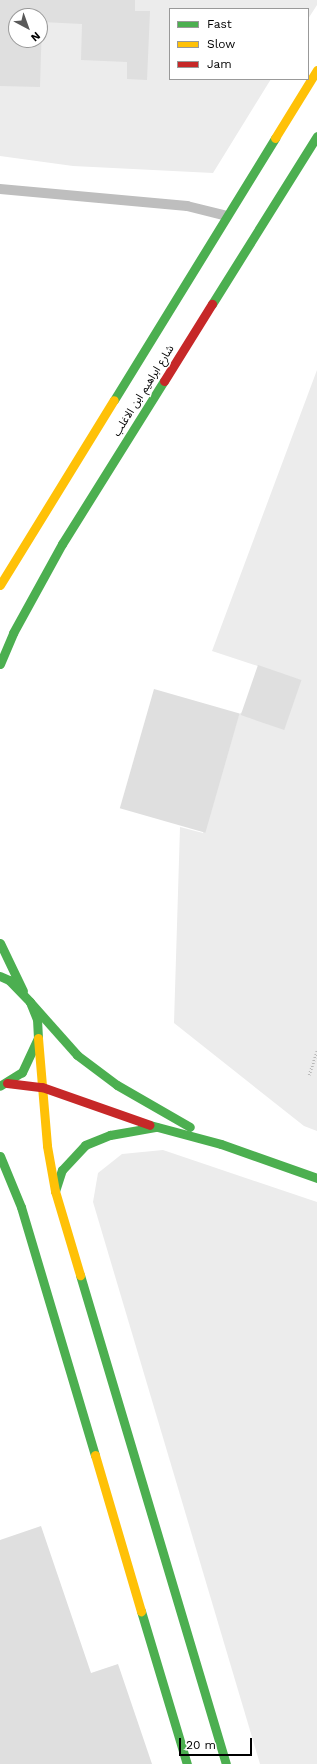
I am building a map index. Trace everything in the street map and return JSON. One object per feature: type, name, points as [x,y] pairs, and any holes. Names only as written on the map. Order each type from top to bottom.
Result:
[{"type":"main road","name":"شارع ابراهيم ابن الاغلب","points":[[0,585],[317,70]]},
{"type":"main road","name":"شارع ابراهيم ابن الاغلب","points":[[0,664],[20,620],[62,544],[317,136]]},
{"type":"main road","points":[[0,943],[37,1019],[42,1087],[55,1191],[226,1764]]},
{"type":"main road","points":[[0,976],[24,992]]},
{"type":"main road","points":[[30,1002],[77,1055],[117,1085],[222,1144]]},
{"type":"main road","points":[[3,1084],[22,1072],[32,1056],[38,1038]]},
{"type":"main road","points":[[3,1084],[42,1087],[156,1127],[222,1144],[317,1178]]},
{"type":"main road","points":[[55,1191],[62,1170],[85,1145],[110,1135],[156,1127]]},
{"type":"main road","points":[[0,1156],[21,1207],[187,1764]]},
{"type":"lane","points":[[0,189],[187,206],[227,216]]},
{"type":"path","points":[[309,1075],[317,1050]]},
{"type":"shaded area","points":[[0,0],[317,0],[317,5],[309,17],[309,8],[169,8],[169,80],[270,80],[213,173],[73,166],[0,156]]},
{"type":"shaded area","points":[[317,370],[317,1131],[304,1126],[174,1023],[180,827],[203,833],[239,714],[300,680],[212,651]]},
{"type":"shaded area","points":[[163,1150],[317,1202],[317,1764],[260,1764],[93,1202],[98,1173],[122,1154]]},
{"type":"building","points":[[0,0],[135,0],[135,11],[150,11],[147,80],[127,79],[127,62],[81,60],[82,24],[48,22],[48,8],[8,8],[8,48],[41,48],[40,87],[0,86]]},
{"type":"building","points":[[258,665],[301,680],[284,730],[241,715]]},
{"type":"building","points":[[154,689],[240,714],[205,833],[120,808]]},
{"type":"building","points":[[41,1526],[91,1673],[118,1664],[152,1764],[0,1764],[0,1540]]},
{"type":"traffic: fast","points":[[212,304],[317,136]]},
{"type":"traffic: fast","points":[[114,400],[275,138]]},
{"type":"traffic: fast","points":[[0,664],[13,633],[62,544],[164,381]]},
{"type":"traffic: fast","points":[[0,943],[23,991]]},
{"type":"traffic: fast","points":[[0,976],[9,980],[30,1002],[37,1019],[38,1038],[22,1072],[0,1086]]},
{"type":"traffic: fast","points":[[30,1002],[77,1055],[117,1085],[190,1127]]},
{"type":"traffic: fast","points":[[150,1125],[221,1144],[317,1178]]},
{"type":"traffic: fast","points":[[55,1191],[62,1170],[85,1145],[110,1135],[156,1127]]},
{"type":"traffic: fast","points":[[0,1156],[21,1207],[95,1455]]},
{"type":"traffic: fast","points":[[80,1275],[226,1764]]},
{"type":"traffic: fast","points":[[141,1611],[187,1764]]},
{"type":"traffic: slow","points":[[275,138],[317,70]]},
{"type":"traffic: slow","points":[[0,585],[114,400]]},
{"type":"traffic: slow","points":[[38,1038],[47,1146],[55,1191],[80,1275]]},
{"type":"traffic: slow","points":[[95,1455],[141,1611]]},
{"type":"traffic: jam","points":[[164,381],[212,304]]},
{"type":"traffic: jam","points":[[7,1083],[42,1087],[150,1125]]}]
